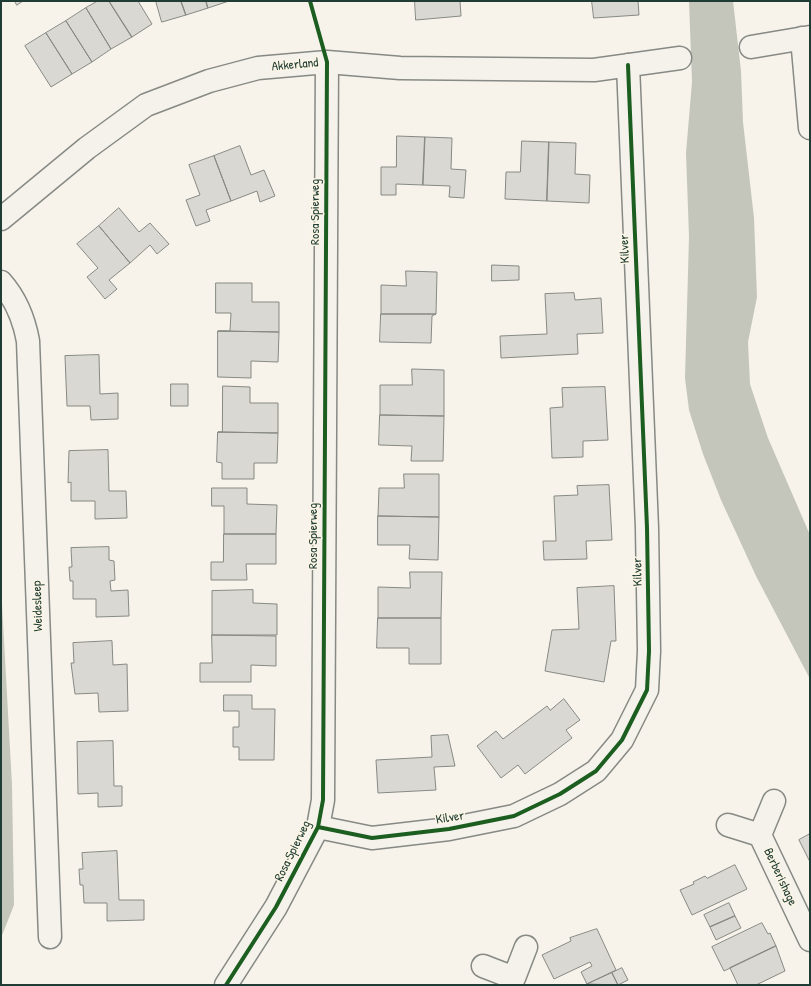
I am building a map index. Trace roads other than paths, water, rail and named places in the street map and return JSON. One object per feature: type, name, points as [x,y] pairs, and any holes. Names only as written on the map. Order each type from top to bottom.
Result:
[{"type":"street","points":[[751,47],[806,37],[810,128]]},
{"type":"street","name":"Akkerland","points":[[1,219],[87,148],[146,106],[209,82],[258,68],[327,62],[400,68],[594,70],[680,58]]},
{"type":"street","name":"Rosa Spierweg","points":[[226,985],[276,907],[318,827],[323,800],[327,62]]},
{"type":"street","name":"Kilver","points":[[318,827],[372,838],[449,829],[514,816],[560,794],[596,771],[622,740],[647,690],[649,651],[647,528],[628,65]]},
{"type":"street","name":"Weidesleep","points":[[1,282],[8,290],[24,319],[28,341],[50,937]]},
{"type":"street","name":"Berberishage","points":[[760,835],[774,801]]},
{"type":"street","name":"Berberishage","points":[[728,824],[760,835],[810,940]]},
{"type":"street","points":[[483,966],[516,981],[526,947]]}]
